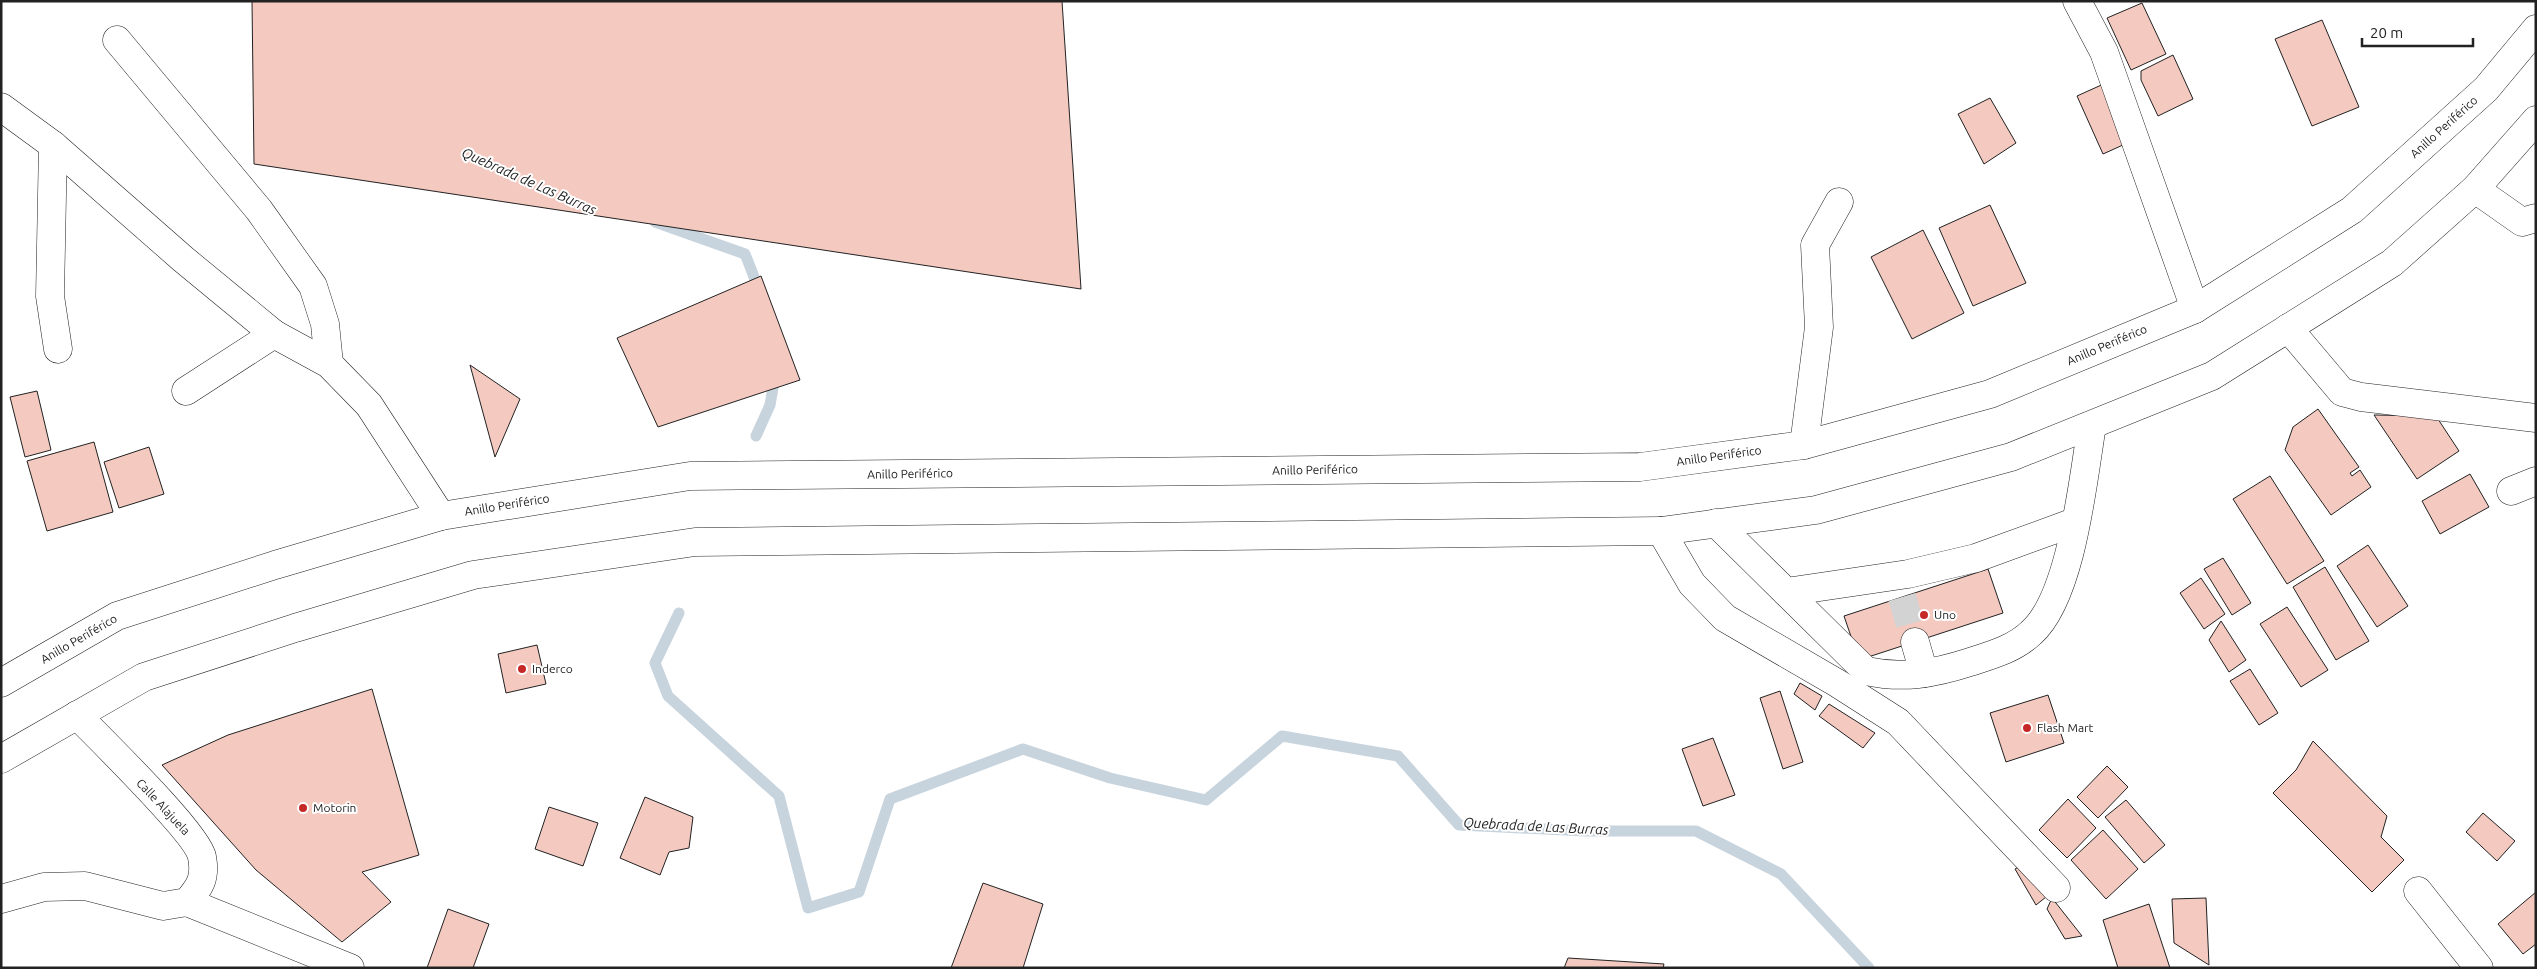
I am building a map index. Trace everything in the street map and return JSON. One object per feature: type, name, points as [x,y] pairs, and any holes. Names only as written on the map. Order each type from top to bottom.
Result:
[{"type":"main road","points":[[2077,1],[2104,52],[2195,309]]},
{"type":"main road","name":"Anillo Periférico","points":[[1,683],[116,616],[275,565],[441,516],[690,476],[1640,466],[1804,445],[1990,394],[2195,309],[2352,210],[2486,89],[2536,29]]},
{"type":"main road","points":[[116,40],[259,210],[313,286],[326,324],[329,364]]},
{"type":"main road","points":[[1,106],[53,145],[183,259],[274,334],[329,364],[368,405],[441,516]]},
{"type":"main road","points":[[1,760],[144,677],[295,628],[473,575],[695,542],[1661,531],[1816,510],[2011,457],[2212,376],[2392,263],[2474,189],[2536,120]]},
{"type":"main road","points":[[53,145],[50,296],[58,349]]},
{"type":"main road","points":[[2474,189],[2522,222],[2536,218]]},
{"type":"main road","points":[[1804,445],[1819,327],[1815,245],[1839,202]]},
{"type":"main road","points":[[2288,328],[2342,392],[2361,397],[2536,418]]},
{"type":"main road","points":[[186,390],[274,334]]},
{"type":"main road","points":[[1716,523],[1866,671],[1900,677],[1949,669],[2009,649],[2032,633],[2048,615],[2070,556],[2092,425]]},
{"type":"main road","points":[[2511,491],[2536,481]]},
{"type":"main road","points":[[1786,592],[1899,587],[2075,522]]},
{"type":"main road","points":[[1661,531],[1692,584],[1725,618],[1837,683],[1898,722],[2056,888]]},
{"type":"main road","points":[[1915,642],[1924,673]]},
{"type":"main road","name":"Calle Alajuela","points":[[77,715],[188,832],[198,848],[202,856],[202,884],[187,902]]},
{"type":"main road","points":[[1,899],[44,887],[85,886],[162,906],[187,902],[350,968]]},
{"type":"main road","points":[[2418,891],[2479,968]]},
{"type":"building","points":[[252,1],[1062,1],[1081,289],[254,164]]},
{"type":"building","points":[[2142,3],[2166,54],[2131,70],[2107,18]]},
{"type":"building","points":[[2322,20],[2359,107],[2312,126],[2275,39]]},
{"type":"building","points":[[2173,55],[2193,99],[2158,116],[2141,80],[2141,71]]},
{"type":"building","points":[[2108,82],[2134,140],[2103,154],[2077,96]]},
{"type":"building","points":[[1990,98],[2016,143],[1984,164],[1958,114]]},
{"type":"building","points":[[1990,205],[2026,283],[1973,306],[1939,228]]},
{"type":"building","points":[[1923,230],[1964,313],[1912,339],[1871,257]]},
{"type":"building","points":[[761,276],[800,380],[658,427],[617,338]]},
{"type":"building","points":[[470,365],[520,399],[495,457]]},
{"type":"building","points":[[37,391],[51,450],[25,457],[10,397]]},
{"type":"building","points":[[2318,409],[2359,467],[2350,473],[2352,476],[2360,470],[2371,487],[2331,515],[2285,450],[2293,427]]},
{"type":"building","points":[[2374,415],[2436,416],[2459,451],[2417,479]]},
{"type":"building","points":[[94,442],[113,512],[47,531],[27,461]]},
{"type":"building","points":[[149,447],[164,494],[119,508],[104,462]]},
{"type":"building","points":[[2470,474],[2489,507],[2440,534],[2422,501]]},
{"type":"building","points":[[2270,476],[2324,561],[2287,584],[2233,499]]},
{"type":"building","points":[[2368,545],[2408,606],[2377,627],[2337,566]]},
{"type":"building","points":[[2223,558],[2251,603],[2232,615],[2204,569]]},
{"type":"building","points":[[2325,567],[2369,641],[2336,660],[2293,587]]},
{"type":"building","name":"Uno","points":[[1988,569],[2003,613],[1859,660],[1844,616]]},
{"type":"building","points":[[2201,578],[2225,614],[2204,629],[2180,593]]},
{"type":"building","points":[[2287,607],[2328,670],[2301,687],[2260,624]]},
{"type":"building","points":[[2221,621],[2246,660],[2229,672],[2209,640]]},
{"type":"building","name":"Inderco","points":[[537,645],[546,684],[506,693],[498,654]]},
{"type":"building","points":[[2250,669],[2278,713],[2259,725],[2230,681]]},
{"type":"building","points":[[1800,683],[1822,696],[1815,710],[1794,694]]},
{"type":"building","name":"Motorin","points":[[372,689],[419,855],[362,872],[391,902],[342,942],[256,870],[162,765],[228,735]]},
{"type":"building","points":[[1780,691],[1803,762],[1783,769],[1760,698]]},
{"type":"building","name":"Flash Mart","points":[[2048,695],[2064,743],[2006,762],[1990,713]]},
{"type":"building","points":[[1829,704],[1875,733],[1863,748],[1819,716]]},
{"type":"building","points":[[1713,738],[1735,795],[1703,806],[1682,749]]},
{"type":"building","points":[[2313,741],[2387,816],[2381,837],[2404,860],[2372,892],[2273,793],[2296,770]]},
{"type":"building","points":[[2107,766],[2128,787],[2098,818],[2077,797]]},
{"type":"building","points":[[645,797],[693,817],[689,848],[669,852],[660,875],[620,858]]},
{"type":"building","points":[[2068,799],[2096,828],[2067,858],[2039,830]]},
{"type":"building","points":[[2126,800],[2165,845],[2144,863],[2105,817]]},
{"type":"building","points":[[549,807],[598,823],[583,866],[535,849]]},
{"type":"building","points":[[2483,813],[2515,841],[2497,861],[2466,832]]},
{"type":"building","points":[[2103,830],[2138,869],[2106,899],[2071,860]]},
{"type":"building","points":[[2028,862],[2046,897],[2036,905],[2015,869]]},
{"type":"building","points":[[983,883],[1043,904],[1023,968],[951,968]]},
{"type":"building","points":[[2536,892],[2536,944],[2523,954],[2498,924]]},
{"type":"building","points":[[2052,898],[2082,936],[2065,939],[2047,909]]},
{"type":"building","points":[[2206,898],[2209,965],[2174,943],[2172,899]]},
{"type":"building","points":[[2149,904],[2170,968],[2118,968],[2103,920]]},
{"type":"building","points":[[448,909],[489,924],[473,968],[427,968]]},
{"type":"building","points":[[1568,958],[1664,964],[1663,968],[1564,968]]},
{"type":"waterway","name":"Quebrada de Las Burras","points":[[655,222],[745,254],[760,292]]},
{"type":"waterway","name":"Quebrada de Las Burras","points":[[756,436],[770,405],[775,376]]},
{"type":"waterway","name":"Quebrada de Las Burras","points":[[679,613],[655,663],[668,696],[779,796],[808,908],[859,892],[890,799],[1023,749],[1110,778],[1206,800],[1282,736],[1398,756],[1459,825],[1586,831],[1696,831],[1781,874],[1869,968]]},
{"type":"tunnel","points":[[1902,597],[1915,642]]},
{"type":"place","name":"Uno","points":[[1924,615]]},
{"type":"place","name":"Inderco","points":[[522,669]]},
{"type":"place","name":"Flash Mart","points":[[2027,728]]},
{"type":"place","name":"Motorin","points":[[303,808]]}]
